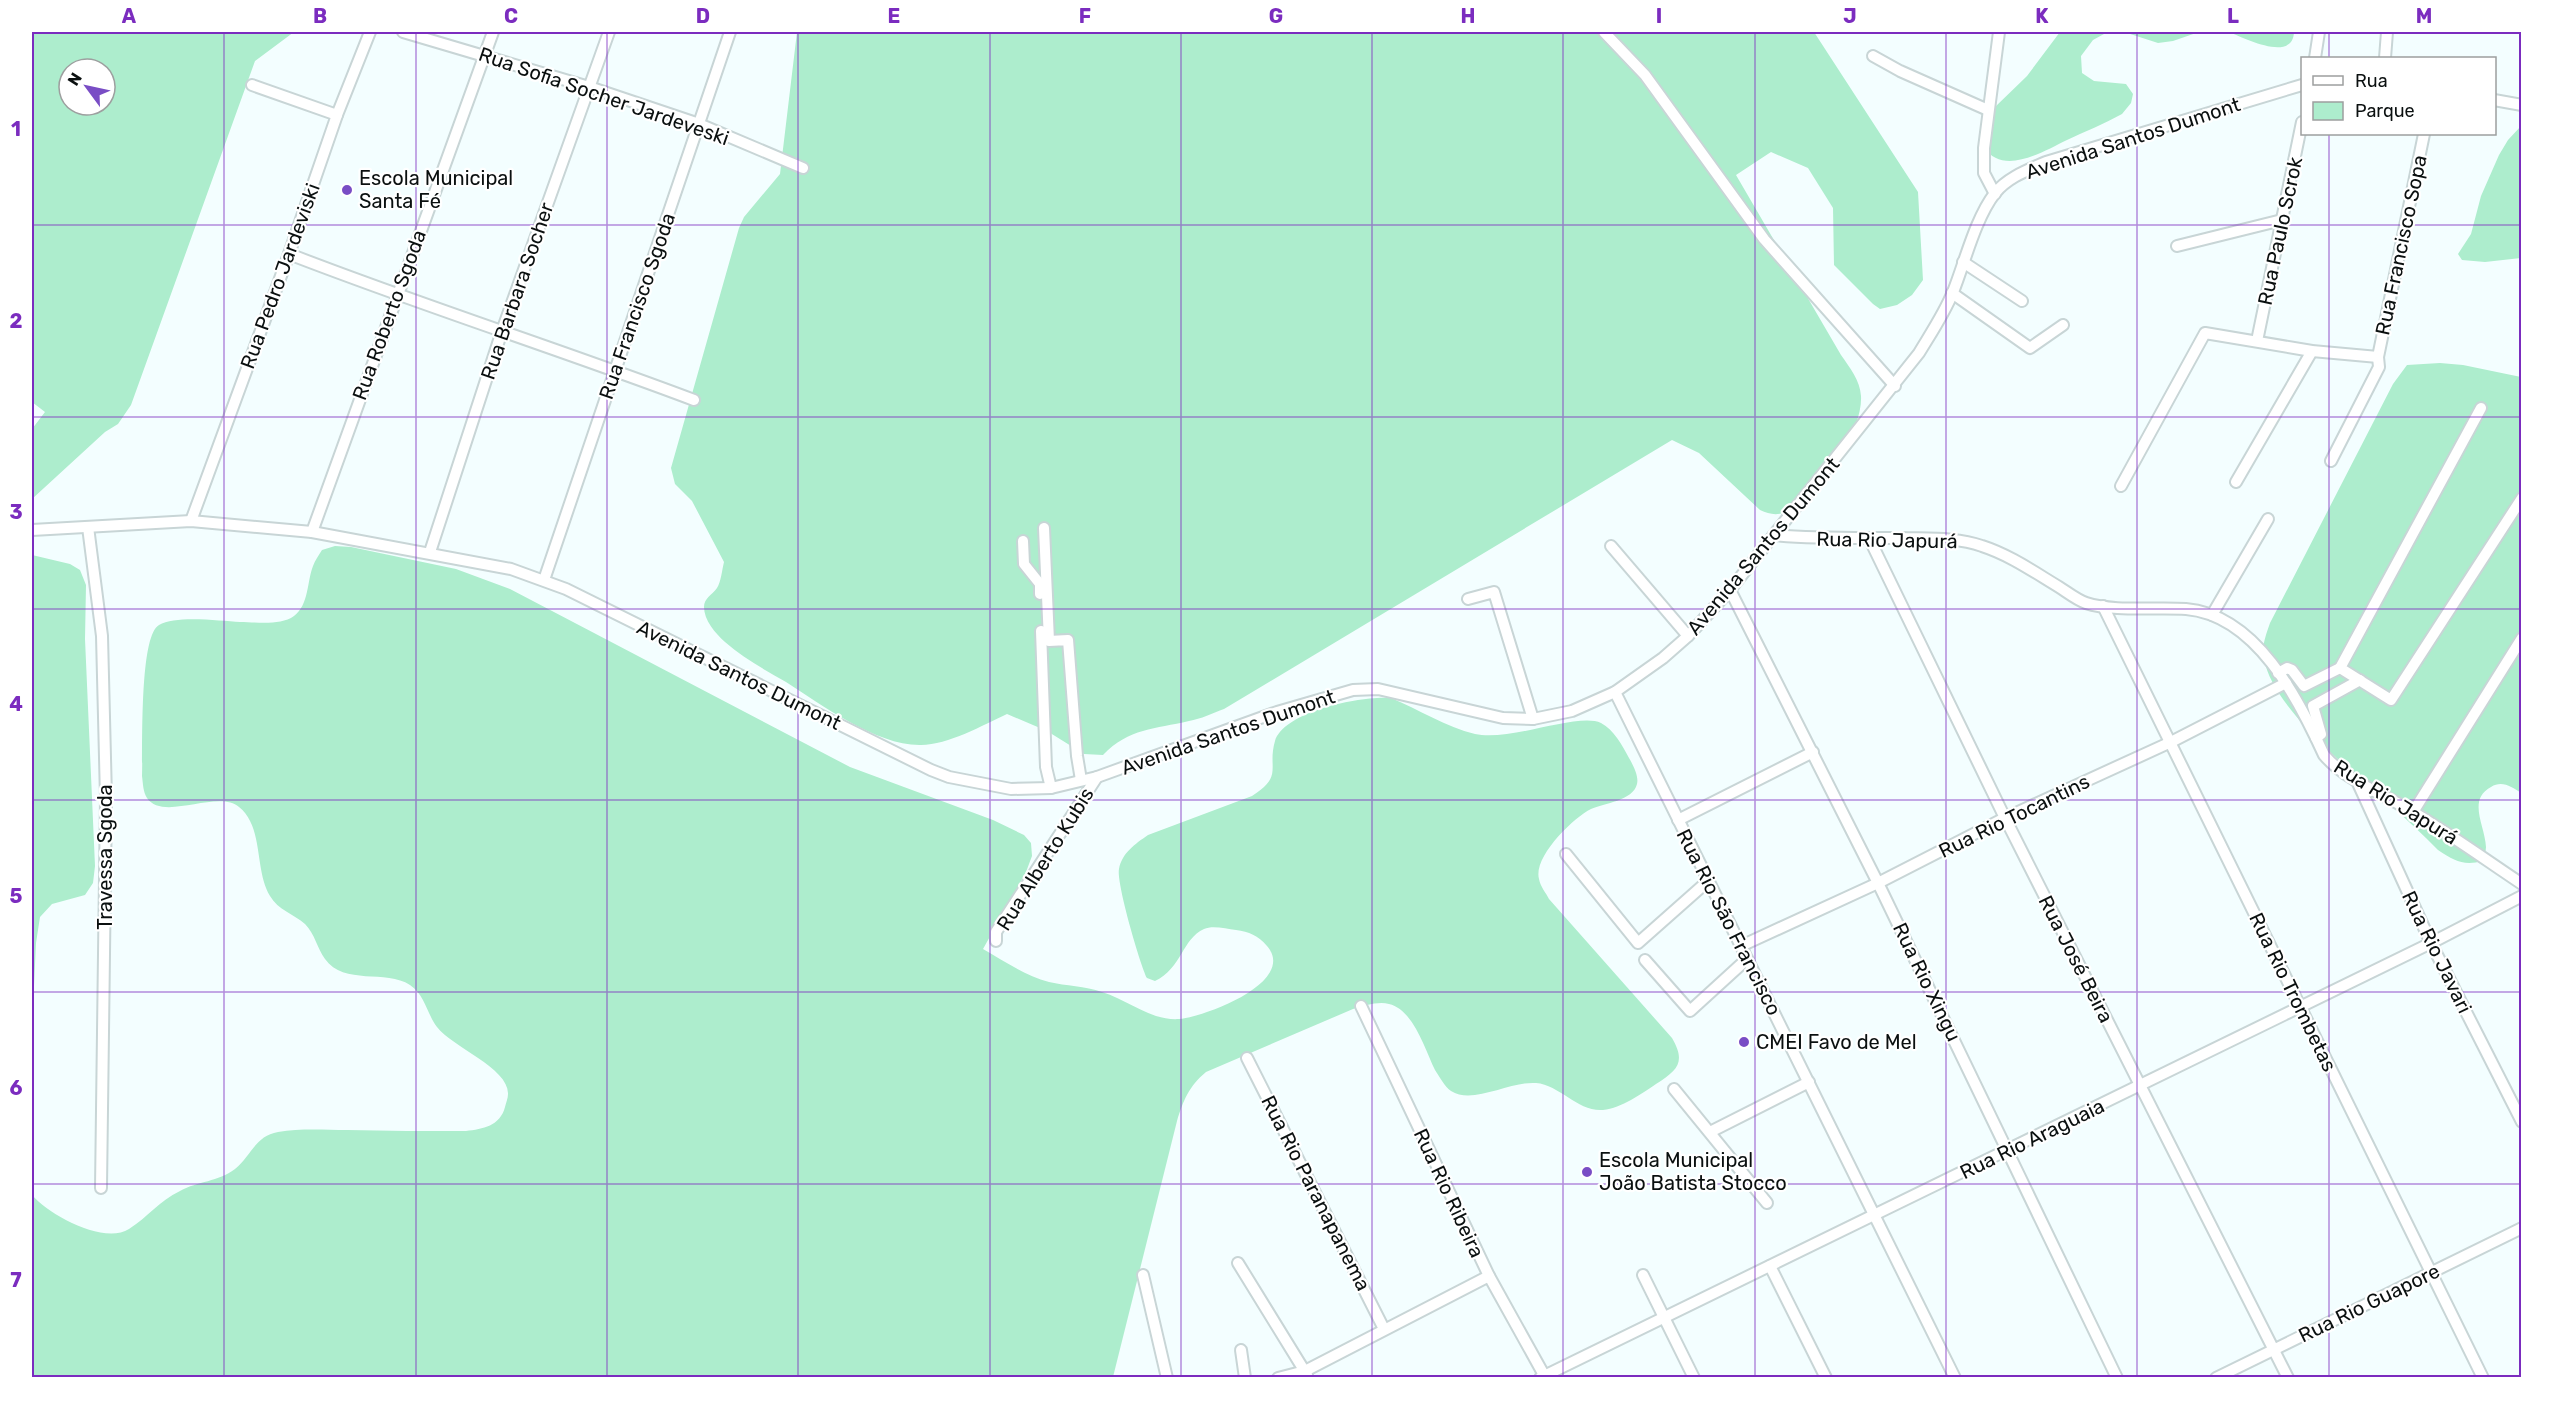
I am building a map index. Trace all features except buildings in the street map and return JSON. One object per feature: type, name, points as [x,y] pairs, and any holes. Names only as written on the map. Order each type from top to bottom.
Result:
[{"type":"street","name":"Rua Pedro Jardeviski","points":[[191,521],[289,254],[337,115],[370,32]]},
{"type":"street","name":"Rua Sofia Socher Jardeveski","points":[[403,32],[483,54],[699,124],[803,168]]},
{"type":"street","name":"Rua Roberto Sgoda","points":[[312,532],[483,54],[493,32]]},
{"type":"street","name":"Rua Barbara Socher","points":[[430,552],[502,331],[609,32]]},
{"type":"street","name":"Rua Francisco Sgoda","points":[[544,580],[730,32]]},
{"type":"street","points":[[1604,32],[1645,75],[1764,239],[1895,386]]},
{"type":"street","points":[[1995,194],[1984,173],[1984,148],[1999,32]]},
{"type":"street","points":[[2315,57],[2319,32]]},
{"type":"street","points":[[2385,57],[2387,32]]},
{"type":"street","points":[[1873,56],[1900,71],[1988,110]]},
{"type":"street","points":[[252,85],[337,115]]},
{"type":"street","name":"Avenida Santos Dumont","points":[[32,530],[191,521],[312,532],[430,552],[511,569],[544,580],[931,770],[950,777],[1011,789],[1052,788],[1097,777],[1277,712],[1353,690],[1378,689],[1468,712],[1503,718],[1533,719],[1572,711],[1616,692],[1663,658],[1688,636],[1730,590],[1895,386],[1919,353],[1940,319],[1995,194],[2006,182],[2046,162],[2301,85]]},
{"type":"street","points":[[2496,100],[2522,105]]},
{"type":"street","name":"Rua Paulo Scrok","points":[[2257,341],[2301,127]]},
{"type":"street","name":"Rua Francisco Sopa","points":[[2331,461],[2379,367],[2378,357],[2424,135]]},
{"type":"street","points":[[2177,246],[2282,220]]},
{"type":"street","points":[[289,254],[396,296],[615,370],[694,400]]},
{"type":"street","points":[[1964,262],[2022,301]]},
{"type":"street","points":[[1952,293],[2030,348],[2063,325]]},
{"type":"street","points":[[2121,486],[2205,333],[2312,351],[2378,357]]},
{"type":"street","points":[[2236,482],[2312,351]]},
{"type":"street","points":[[2304,686],[2340,668],[2481,408]]},
{"type":"street","points":[[2340,668],[2391,700],[2522,498]]},
{"type":"street","points":[[2211,615],[2268,519]]},
{"type":"street","name":"Travessa Sgoda","points":[[88,527],[102,636],[106,798],[101,1188]]},
{"type":"street","points":[[1044,528],[1049,641],[1068,640],[1081,780]]},
{"type":"street","name":"Rua Rio Japurá","points":[[1773,535],[1812,539],[1953,539],[2002,553],[2085,603],[2189,610],[2211,615],[2250,638],[2286,683],[2330,763],[2413,812],[2522,884]]},
{"type":"street","name":"Rua José Beira","points":[[1869,538],[2005,819],[2288,1377]]},
{"type":"street","points":[[1023,541],[1024,564],[1040,584],[1046,767],[1052,788]]},
{"type":"street","points":[[1611,546],[1688,636]]},
{"type":"street","name":"Rua Rio Xingu","points":[[1730,590],[1878,883],[2117,1377]]},
{"type":"street","points":[[1468,598],[1494,592],[1533,719]]},
{"type":"street","name":"Rua Rio Trombetas","points":[[2103,606],[2483,1377]]},
{"type":"street","points":[[2413,812],[2522,638]]},
{"type":"street","points":[[2278,673],[2287,668],[2292,670],[2304,686],[2321,729],[2321,734],[2316,738]]},
{"type":"street","points":[[2313,706],[2360,680]]},
{"type":"street","name":"Rua Rio Tocantins","points":[[1741,946],[1878,883],[2005,819],[2171,742],[2286,683]]},
{"type":"street","name":"Rua Rio São Francisco","points":[[1616,692],[1955,1377]]},
{"type":"street","points":[[1678,820],[1813,752]]},
{"type":"street","name":"Rua Alberto Kubis","points":[[996,941],[996,932],[1097,777]]},
{"type":"street","name":"Rua Rio Javari","points":[[2357,780],[2432,943],[2522,1122]]},
{"type":"street","points":[[1566,854],[1638,943],[1708,881]]},
{"type":"street","name":"Rua Rio Araguaia","points":[[1542,1376],[2432,943],[2522,896]]},
{"type":"street","points":[[1645,960],[1689,1011],[1748,959]]},
{"type":"street","name":"Rua Rio Ribeira","points":[[1361,1006],[1489,1276],[1542,1376]]},
{"type":"street","name":"Rua Rio Paranapanema","points":[[1247,1058],[1384,1329]]},
{"type":"street","points":[[1710,1132],[1809,1082]]},
{"type":"street","points":[[1674,1089],[1767,1203]]},
{"type":"street","name":"Rua Rio Guapore","points":[[2216,1377],[2522,1228]]},
{"type":"street","points":[[1238,1263],[1307,1374]]},
{"type":"street","points":[[1770,1266],[1826,1377]]},
{"type":"street","points":[[1143,1275],[1167,1377]]},
{"type":"street","points":[[1643,1275],[1694,1377]]},
{"type":"street","points":[[1278,1377],[1307,1374],[1384,1329],[1489,1276]]},
{"type":"street","points":[[1241,1350],[1245,1377]]},
{"type":"green space","points":[[32,32],[294,32],[255,61],[131,405],[118,424],[105,432],[32,499],[32,429],[45,412],[32,402]]},
{"type":"green space","points":[[797,32],[1814,32],[1918,192],[1923,280],[1912,295],[1897,305],[1880,309],[1873,304],[1834,265],[1833,208],[1808,168],[1771,152],[1736,175],[1854,374],[1861,396],[1856,423],[1845,448],[1818,483],[1792,508],[1776,514],[1760,510],[1699,453],[1672,440],[1224,709],[1198,719],[1133,734],[1103,755],[1084,754],[1047,731],[1007,714],[942,742],[921,745],[904,744],[868,732],[833,712],[747,659],[714,630],[704,612],[704,604],[718,585],[724,562],[692,501],[675,484],[671,468],[739,228],[744,217],[780,174]]},
{"type":"green space","points":[[2060,32],[2124,32],[2104,34],[2093,40],[2081,56],[2082,73],[2094,81],[2126,84],[2133,94],[2131,103],[2122,114],[2036,155],[2013,161],[1992,156],[1984,147],[1994,108],[2027,76]]},
{"type":"green space","points":[[2124,32],[2199,32],[2173,41],[2158,43]]},
{"type":"green space","points":[[2229,32],[2294,32],[2292,41],[2286,46],[2277,47],[2256,43]]},
{"type":"green space","points":[[2521,126],[2521,258],[2485,262],[2462,260],[2458,254],[2471,234],[2481,196],[2499,155],[2508,140]]},
{"type":"green space","points":[[2440,363],[2463,365],[2521,377],[2521,793],[2503,784],[2495,785],[2484,792],[2480,799],[2479,814],[2486,850],[2483,861],[2470,863],[2454,860],[2438,850],[2317,739],[2282,698],[2271,678],[2263,654],[2264,641],[2270,623],[2393,384],[2407,365]]},
{"type":"green space","points":[[335,546],[351,547],[456,569],[510,589],[850,767],[993,820],[1024,835],[1031,843],[1032,856],[1026,872],[983,949],[1032,976],[1055,983],[1096,990],[1159,1017],[1169,1019],[1191,1017],[1208,1012],[1244,995],[1270,972],[1273,959],[1267,946],[1253,935],[1224,928],[1208,928],[1191,940],[1171,969],[1164,975],[1155,981],[1147,978],[1134,941],[1119,877],[1123,858],[1130,849],[1148,835],[1252,796],[1262,789],[1271,777],[1275,741],[1281,730],[1293,721],[1308,713],[1344,702],[1391,698],[1475,734],[1506,734],[1577,721],[1601,723],[1614,734],[1624,748],[1635,771],[1637,784],[1634,790],[1624,798],[1591,809],[1565,829],[1542,860],[1539,879],[1549,899],[1672,1038],[1678,1053],[1678,1065],[1670,1074],[1638,1096],[1624,1104],[1603,1110],[1585,1107],[1553,1088],[1536,1083],[1515,1085],[1481,1094],[1460,1095],[1451,1091],[1442,1081],[1412,1022],[1398,1008],[1380,1003],[1353,1009],[1206,1072],[1187,1094],[1177,1121],[1113,1377],[32,1377],[32,1195],[64,1219],[92,1231],[118,1233],[129,1229],[173,1195],[235,1169],[259,1142],[270,1134],[304,1130],[466,1131],[484,1128],[495,1122],[503,1113],[508,1094],[506,1084],[490,1067],[444,1035],[415,989],[400,980],[354,975],[333,967],[325,959],[305,924],[273,901],[262,874],[256,837],[247,815],[239,807],[230,802],[218,801],[165,807],[155,805],[145,793],[142,776],[145,671],[148,650],[153,634],[159,625],[187,619],[268,623],[288,619],[294,616],[302,606],[318,556],[322,550]]},
{"type":"green space","points":[[32,555],[70,564],[80,570],[86,585],[85,639],[95,866],[93,883],[85,895],[52,904],[40,917],[36,943],[32,1029]]},
{"type":"place","name":"Escola Municipal Santa Fé","points":[[347,190]]},
{"type":"place","name":"CMEI Favo de Mel","points":[[1744,1042]]},
{"type":"place","name":"Escola Municipal João Batista Stocco","points":[[1587,1172]]}]
